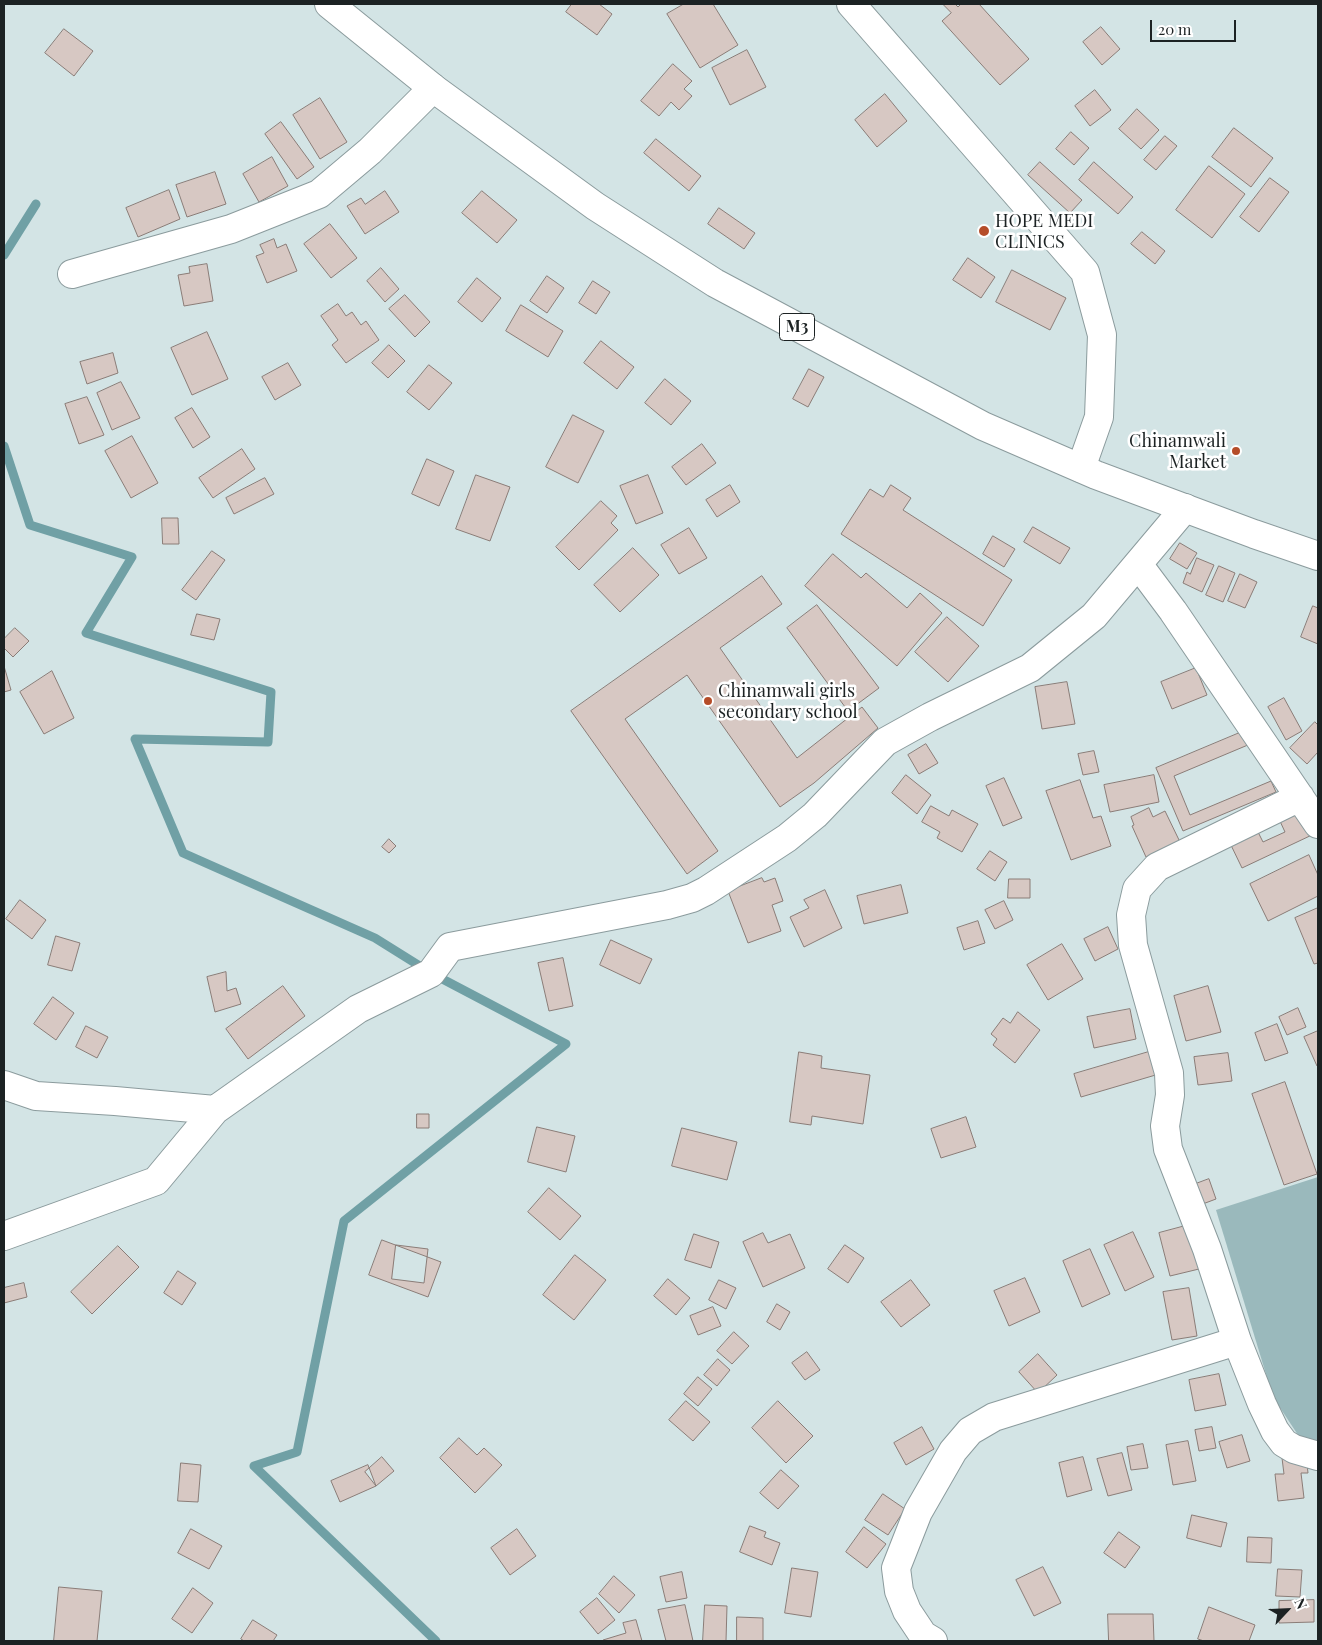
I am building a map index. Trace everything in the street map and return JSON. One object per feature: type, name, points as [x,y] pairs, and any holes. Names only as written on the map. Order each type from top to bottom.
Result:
[{"type":"main road","name":"M3","points":[[329,4],[433,88],[595,206],[715,283],[983,426],[1096,475],[1318,556]]},
{"type":"main road","points":[[851,4],[1085,272],[1102,335],[1099,417],[1081,468]]},
{"type":"main road","points":[[72,274],[231,229],[319,194],[370,152],[433,88]]},
{"type":"main road","points":[[4,1236],[156,1181],[215,1110],[358,1009],[431,973],[450,947],[668,905],[692,898],[706,891],[787,838],[815,815],[885,742],[930,717],[1030,668],[1094,616],[1185,508]]},
{"type":"main road","points":[[1138,564],[1173,611],[1318,824]]},
{"type":"main road","points":[[1300,797],[1157,867],[1137,889],[1131,914],[1133,945],[1168,1073],[1170,1096],[1165,1126],[1168,1149],[1207,1249],[1237,1341],[1275,1431],[1284,1442],[1294,1449],[1318,1456]]},
{"type":"main road","points":[[4,1085],[36,1096],[115,1100],[215,1110]]},
{"type":"main road","points":[[933,1641],[923,1635],[907,1611],[899,1591],[896,1568],[918,1512],[934,1482],[953,1451],[970,1431],[994,1417],[1237,1341]]},
{"type":"shaded area","points":[[1318,1177],[1318,1443],[1298,1435],[1273,1397],[1216,1210]]},
{"type":"building","points":[[572,4],[599,4],[612,14],[597,35],[566,12]]},
{"type":"building","points":[[684,4],[713,4],[738,45],[700,68],[667,14]]},
{"type":"building","points":[[943,4],[955,4],[958,7],[961,4],[979,4],[1029,59],[1000,85],[942,21],[951,13]]},
{"type":"building","points":[[1101,27],[1120,49],[1102,65],[1083,42]]},
{"type":"building","points":[[64,29],[93,51],[74,76],[45,53]]},
{"type":"building","points":[[747,50],[766,87],[730,105],[712,68]]},
{"type":"building","points":[[673,64],[692,81],[684,89],[692,96],[679,110],[671,102],[659,116],[641,101]]},
{"type":"building","points":[[1095,90],[1111,110],[1090,126],[1075,106]]},
{"type":"building","points":[[885,94],[907,121],[877,147],[855,120]]},
{"type":"building","points":[[320,98],[347,142],[320,159],[293,115]]},
{"type":"building","points":[[1137,109],[1159,130],[1141,149],[1119,129]]},
{"type":"building","points":[[281,122],[314,167],[297,179],[265,134]]},
{"type":"building","points":[[1234,128],[1273,158],[1251,187],[1212,157]]},
{"type":"building","points":[[1071,132],[1089,148],[1074,165],[1056,149]]},
{"type":"building","points":[[1165,136],[1177,146],[1156,170],[1144,160]]},
{"type":"building","points":[[656,139],[701,176],[689,191],[644,153]]},
{"type":"building","points":[[272,157],[288,186],[259,202],[243,174]]},
{"type":"building","points":[[1040,162],[1082,200],[1070,213],[1028,175]]},
{"type":"building","points":[[1094,162],[1133,197],[1118,214],[1079,180]]},
{"type":"building","points":[[1209,166],[1245,194],[1212,238],[1176,210]]},
{"type":"building","points":[[215,172],[226,204],[187,217],[176,185]]},
{"type":"building","points":[[1270,178],[1289,192],[1259,232],[1240,217]]},
{"type":"building","points":[[169,190],[180,219],[138,237],[126,208]]},
{"type":"building","points":[[385,191],[399,212],[365,234],[347,206],[361,198],[365,204]]},
{"type":"building","points":[[482,191],[517,220],[497,243],[462,213]]},
{"type":"building","points":[[719,208],[755,233],[744,249],[708,224]]},
{"type":"building","points":[[330,224],[357,258],[331,278],[304,244]]},
{"type":"building","points":[[1142,232],[1165,251],[1155,264],[1131,244]]},
{"type":"building","points":[[274,239],[277,248],[286,244],[297,271],[267,283],[256,256],[264,253],[260,245]]},
{"type":"building","points":[[968,258],[995,277],[981,298],[953,280]]},
{"type":"building","points":[[207,264],[213,301],[184,306],[178,275],[190,273],[189,267]]},
{"type":"building","points":[[381,268],[399,289],[385,302],[367,281]]},
{"type":"building","points":[[1012,270],[1066,298],[1050,330],[996,302]]},
{"type":"building","points":[[547,276],[564,288],[547,313],[530,301]]},
{"type":"building","points":[[477,278],[501,298],[482,322],[458,302]]},
{"type":"building","points":[[593,281],[610,292],[596,314],[579,303]]},
{"type":"building","points":[[405,295],[430,322],[415,337],[389,309]]},
{"type":"building","points":[[338,304],[346,316],[352,312],[361,325],[366,321],[379,340],[346,363],[332,345],[338,340],[321,316]]},
{"type":"building","points":[[521,305],[563,331],[548,357],[506,331]]},
{"type":"building","points":[[207,332],[228,379],[192,395],[171,348]]},
{"type":"building","points":[[601,341],[634,367],[617,389],[584,363]]},
{"type":"building","points":[[389,345],[405,361],[388,378],[372,363]]},
{"type":"building","points":[[113,353],[118,373],[87,384],[80,362]]},
{"type":"building","points":[[288,363],[301,385],[275,400],[262,377]]},
{"type":"building","points":[[429,365],[452,383],[429,410],[407,392]]},
{"type":"building","points":[[809,369],[824,377],[808,407],[793,399]]},
{"type":"building","points":[[665,379],[691,401],[671,425],[645,403]]},
{"type":"building","points":[[121,382],[140,418],[112,430],[97,393]]},
{"type":"building","points":[[87,397],[104,435],[79,444],[65,404]]},
{"type":"building","points":[[192,408],[210,437],[193,448],[175,418]]},
{"type":"building","points":[[573,415],[604,431],[578,483],[546,467]]},
{"type":"building","points":[[132,436],[158,483],[131,498],[105,451]]},
{"type":"building","points":[[702,444],[716,463],[686,485],[672,467]]},
{"type":"building","points":[[242,449],[255,469],[213,498],[199,478]]},
{"type":"building","points":[[427,459],[454,471],[439,506],[412,494]]},
{"type":"building","points":[[476,475],[510,487],[490,541],[456,529]]},
{"type":"building","points":[[648,475],[663,513],[636,524],[620,486]]},
{"type":"building","points":[[265,478],[274,494],[234,514],[226,498]]},
{"type":"building","points":[[730,485],[740,502],[717,517],[706,500]]},
{"type":"building","points":[[891,485],[911,498],[903,510],[1012,580],[983,626],[841,534],[870,489],[883,497]]},
{"type":"building","points":[[601,501],[617,516],[611,523],[618,530],[579,570],[556,547]]},
{"type":"building","points":[[162,518],[178,518],[179,544],[163,544]]},
{"type":"building","points":[[1033,527],[1070,548],[1060,564],[1024,542]]},
{"type":"building","points":[[689,528],[707,558],[679,574],[661,545]]},
{"type":"building","points":[[993,536],[1015,549],[1004,567],[983,554]]},
{"type":"building","points":[[1180,543],[1197,553],[1187,569],[1170,559]]},
{"type":"building","points":[[633,548],[659,575],[620,612],[594,585]]},
{"type":"building","points":[[212,551],[225,560],[196,600],[182,590]]},
{"type":"building","points":[[833,554],[861,578],[866,573],[907,608],[920,593],[942,613],[897,666],[805,586]]},
{"type":"building","points":[[1197,558],[1214,565],[1202,592],[1183,583],[1187,572],[1190,574]]},
{"type":"building","points":[[1219,566],[1235,573],[1223,602],[1206,595]]},
{"type":"building","points":[[1240,574],[1257,582],[1245,608],[1228,601]]},
{"type":"building","points":[[762,576],[782,604],[720,648],[797,758],[862,707],[878,728],[814,783],[780,807],[687,675],[625,719],[718,851],[687,874],[571,711]]},
{"type":"building","points":[[817,605],[879,688],[848,711],[787,628]]},
{"type":"building","points":[[1313,606],[1318,608],[1318,644],[1301,637]]},
{"type":"building","points":[[197,614],[220,619],[214,640],[191,635]]},
{"type":"building","points":[[947,617],[979,646],[948,682],[915,652]]},
{"type":"building","points":[[15,628],[29,641],[13,657],[4,648],[4,639]]},
{"type":"building","points":[[4,666],[11,690],[4,692]]},
{"type":"building","points":[[1196,668],[1207,695],[1172,709],[1161,682]]},
{"type":"building","points":[[52,671],[74,718],[44,734],[20,692]]},
{"type":"building","points":[[1067,682],[1075,724],[1042,729],[1035,687]]},
{"type":"building","points":[[1284,698],[1302,731],[1286,740],[1268,707]]},
{"type":"building","points":[[1315,722],[1318,725],[1318,752],[1307,764],[1290,748]]},
{"type":"building","points":[[1249,729],[1255,742],[1174,776],[1190,815],[1271,781],[1276,792],[1183,831],[1156,768]]},
{"type":"building","points":[[926,744],[938,763],[919,774],[908,755]]},
{"type":"building","points":[[1094,751],[1099,772],[1083,775],[1078,754]]},
{"type":"building","points":[[906,775],[931,795],[917,814],[892,793]]},
{"type":"building","points":[[1154,775],[1159,802],[1110,812],[1104,785]]},
{"type":"building","points":[[1004,778],[1022,818],[1003,826],[986,786]]},
{"type":"building","points":[[1080,780],[1093,818],[1101,816],[1111,846],[1071,860],[1046,791]]},
{"type":"building","points":[[931,806],[949,816],[952,810],[978,824],[962,852],[937,838],[940,832],[922,822]]},
{"type":"building","points":[[1301,807],[1314,834],[1242,868],[1228,839],[1255,826],[1263,842],[1285,832],[1279,819]]},
{"type":"building","points":[[1149,808],[1153,817],[1165,811],[1180,842],[1146,857],[1132,826],[1134,825],[1131,817]]},
{"type":"building","points":[[389,839],[396,846],[389,853],[382,847]]},
{"type":"building","points":[[990,851],[1007,862],[995,881],[977,869]]},
{"type":"building","points":[[1309,855],[1318,875],[1318,896],[1268,921],[1250,884]]},
{"type":"building","points":[[762,878],[764,882],[775,878],[783,901],[772,905],[781,931],[748,943],[728,891]]},
{"type":"building","points":[[1009,879],[1030,879],[1030,898],[1008,898]]},
{"type":"building","points":[[901,885],[908,913],[864,924],[857,896]]},
{"type":"building","points":[[825,890],[842,928],[804,947],[790,917],[809,908],[804,900]]},
{"type":"building","points":[[20,900],[46,920],[32,939],[6,919]]},
{"type":"building","points":[[1004,901],[1013,920],[995,929],[985,910]]},
{"type":"building","points":[[1318,908],[1318,963],[1314,964],[1295,918]]},
{"type":"building","points":[[978,921],[985,943],[964,950],[957,928]]},
{"type":"building","points":[[1108,927],[1118,949],[1095,961],[1084,939]]},
{"type":"building","points":[[56,936],[80,943],[72,971],[48,965]]},
{"type":"building","points":[[611,940],[652,959],[640,984],[600,965]]},
{"type":"building","points":[[1062,944],[1083,979],[1048,1000],[1027,965]]},
{"type":"building","points":[[563,958],[573,1006],[549,1011],[538,963]]},
{"type":"building","points":[[226,972],[227,991],[236,988],[241,1004],[215,1012],[207,977]]},
{"type":"building","points":[[283,986],[305,1016],[248,1059],[226,1029]]},
{"type":"building","points":[[1208,986],[1221,1032],[1186,1041],[1174,996]]},
{"type":"building","points":[[53,997],[74,1013],[56,1040],[34,1024]]},
{"type":"building","points":[[1298,1008],[1306,1027],[1287,1035],[1279,1017]]},
{"type":"building","points":[[1130,1009],[1136,1039],[1094,1048],[1087,1017]]},
{"type":"building","points":[[1018,1012],[1040,1030],[1015,1063],[993,1045],[997,1039],[991,1034],[1003,1018],[1010,1023]]},
{"type":"building","points":[[1277,1024],[1288,1053],[1265,1061],[1255,1033]]},
{"type":"building","points":[[86,1026],[108,1037],[97,1058],[76,1047]]},
{"type":"building","points":[[1318,1031],[1318,1065],[1317,1066],[1304,1037]]},
{"type":"building","points":[[1152,1051],[1159,1074],[1081,1097],[1074,1074]]},
{"type":"building","points":[[799,1052],[822,1056],[821,1068],[870,1075],[863,1124],[812,1116],[811,1125],[790,1122]]},
{"type":"building","points":[[1228,1053],[1232,1081],[1198,1085],[1194,1057]]},
{"type":"building","points":[[1285,1082],[1317,1174],[1284,1185],[1252,1094]]},
{"type":"building","points":[[417,1114],[429,1114],[429,1128],[417,1128]]},
{"type":"building","points":[[966,1117],[976,1147],[941,1158],[931,1129]]},
{"type":"building","points":[[537,1127],[575,1136],[566,1172],[528,1162]]},
{"type":"building","points":[[682,1128],[737,1142],[727,1180],[672,1166]]},
{"type":"building","points":[[1209,1179],[1216,1199],[1200,1205],[1193,1185]]},
{"type":"building","points":[[549,1188],[581,1216],[560,1240],[528,1212]]},
{"type":"building","points":[[1189,1225],[1199,1269],[1170,1276],[1159,1233]]},
{"type":"building","points":[[1133,1232],[1154,1277],[1125,1291],[1104,1245]]},
{"type":"building","points":[[763,1233],[768,1243],[790,1234],[805,1268],[763,1287],[743,1242]]},
{"type":"building","points":[[694,1234],[719,1242],[711,1268],[685,1260]]},
{"type":"building","points":[[382,1240],[441,1262],[428,1297],[369,1275]]},
{"type":"building","points":[[396,1245],[428,1249],[424,1283],[392,1279]]},
{"type":"building","points":[[845,1245],[864,1258],[848,1283],[828,1269]]},
{"type":"building","points":[[118,1246],[139,1267],[92,1314],[71,1292]]},
{"type":"building","points":[[1090,1249],[1110,1294],[1082,1307],[1063,1261]]},
{"type":"building","points":[[575,1255],[606,1280],[574,1320],[543,1295]]},
{"type":"building","points":[[178,1271],[196,1283],[182,1305],[164,1293]]},
{"type":"building","points":[[1025,1278],[1040,1312],[1009,1326],[994,1291]]},
{"type":"building","points":[[668,1279],[690,1298],[676,1315],[654,1296]]},
{"type":"building","points":[[719,1280],[736,1288],[726,1309],[709,1300]]},
{"type":"building","points":[[911,1280],[930,1305],[901,1327],[881,1302]]},
{"type":"building","points":[[24,1283],[27,1297],[4,1303],[4,1288]]},
{"type":"building","points":[[1189,1288],[1197,1336],[1172,1340],[1163,1292]]},
{"type":"building","points":[[777,1304],[790,1312],[780,1330],[767,1322]]},
{"type":"building","points":[[713,1307],[721,1326],[698,1335],[690,1316]]},
{"type":"building","points":[[734,1332],[749,1346],[732,1364],[717,1351]]},
{"type":"building","points":[[807,1352],[820,1370],[805,1380],[792,1363]]},
{"type":"building","points":[[1038,1354],[1057,1375],[1038,1393],[1019,1372]]},
{"type":"building","points":[[718,1359],[730,1370],[717,1386],[704,1375]]},
{"type":"building","points":[[1219,1374],[1226,1405],[1195,1411],[1189,1380]]},
{"type":"building","points":[[698,1377],[712,1389],[698,1406],[684,1394]]},
{"type":"building","points":[[686,1401],[710,1422],[693,1441],[669,1420]]},
{"type":"building","points":[[778,1401],[813,1436],[786,1463],[752,1428]]},
{"type":"building","points":[[922,1427],[934,1449],[906,1465],[894,1443]]},
{"type":"building","points":[[1212,1427],[1216,1448],[1199,1451],[1195,1430]]},
{"type":"building","points":[[1242,1435],[1250,1461],[1227,1468],[1219,1442]]},
{"type":"building","points":[[459,1438],[477,1455],[484,1448],[502,1465],[475,1493],[440,1458]]},
{"type":"building","points":[[1188,1441],[1196,1481],[1173,1485],[1166,1445]]},
{"type":"building","points":[[1143,1444],[1148,1468],[1131,1470],[1127,1447]]},
{"type":"building","points":[[1122,1453],[1132,1490],[1108,1496],[1097,1459]]},
{"type":"building","points":[[1306,1455],[1308,1473],[1301,1473],[1304,1498],[1278,1501],[1275,1474],[1284,1474],[1282,1458]]},
{"type":"building","points":[[382,1457],[394,1471],[376,1486],[365,1472]]},
{"type":"building","points":[[1083,1457],[1092,1490],[1067,1497],[1059,1463]]},
{"type":"building","points":[[181,1463],[201,1465],[198,1502],[178,1501]]},
{"type":"building","points":[[368,1465],[376,1486],[340,1502],[331,1481]]},
{"type":"building","points":[[781,1470],[799,1486],[778,1509],[760,1493]]},
{"type":"building","points":[[883,1494],[905,1509],[888,1535],[865,1520]]},
{"type":"building","points":[[1192,1515],[1227,1523],[1221,1547],[1187,1538]]},
{"type":"building","points":[[750,1526],[766,1532],[764,1537],[780,1543],[772,1565],[740,1552]]},
{"type":"building","points":[[864,1527],[886,1544],[867,1568],[846,1552]]},
{"type":"building","points":[[191,1529],[222,1546],[209,1569],[178,1553]]},
{"type":"building","points":[[517,1529],[536,1556],[510,1575],[491,1548]]},
{"type":"building","points":[[1119,1532],[1140,1547],[1125,1568],[1104,1553]]},
{"type":"building","points":[[1248,1537],[1272,1538],[1271,1563],[1247,1562]]},
{"type":"building","points":[[1043,1567],[1061,1603],[1034,1616],[1016,1580]]},
{"type":"building","points":[[792,1568],[818,1572],[811,1617],[785,1613]]},
{"type":"building","points":[[1278,1569],[1302,1570],[1300,1597],[1276,1596]]},
{"type":"building","points":[[682,1572],[687,1598],[666,1602],[660,1577]]},
{"type":"building","points":[[614,1576],[635,1595],[619,1613],[599,1594]]},
{"type":"building","points":[[59,1587],[102,1591],[97,1641],[54,1641]]},
{"type":"building","points":[[193,1588],[213,1603],[192,1633],[172,1619]]},
{"type":"building","points":[[597,1598],[615,1620],[598,1634],[580,1612]]},
{"type":"building","points":[[1314,1600],[1314,1622],[1279,1623],[1279,1601]]},
{"type":"building","points":[[685,1605],[693,1641],[666,1641],[658,1610]]},
{"type":"building","points":[[705,1605],[727,1606],[726,1641],[703,1641]]},
{"type":"building","points":[[1209,1607],[1255,1625],[1249,1641],[1204,1641],[1198,1639]]},
{"type":"building","points":[[1108,1614],[1153,1614],[1154,1641],[1109,1641]]},
{"type":"building","points":[[737,1617],[763,1618],[763,1641],[737,1641]]},
{"type":"building","points":[[253,1620],[277,1635],[273,1641],[244,1641],[241,1639]]},
{"type":"building","points":[[636,1620],[642,1641],[603,1641],[626,1633],[623,1623]]},
{"type":"waterway","points":[[4,255],[36,204]]},
{"type":"waterway","points":[[4,446],[30,525],[132,557],[86,633],[271,692],[268,742],[135,739],[183,853],[375,938],[431,973],[566,1044],[344,1221],[297,1452],[254,1466],[436,1641]]},
{"type":"place","name":"HOPE MEDI CLINICS","points":[[984,231]]},
{"type":"place","name":"Chinamwali Market","points":[[1236,451]]},
{"type":"place","name":"Chinamwali girls secondary school","points":[[708,701]]}]
